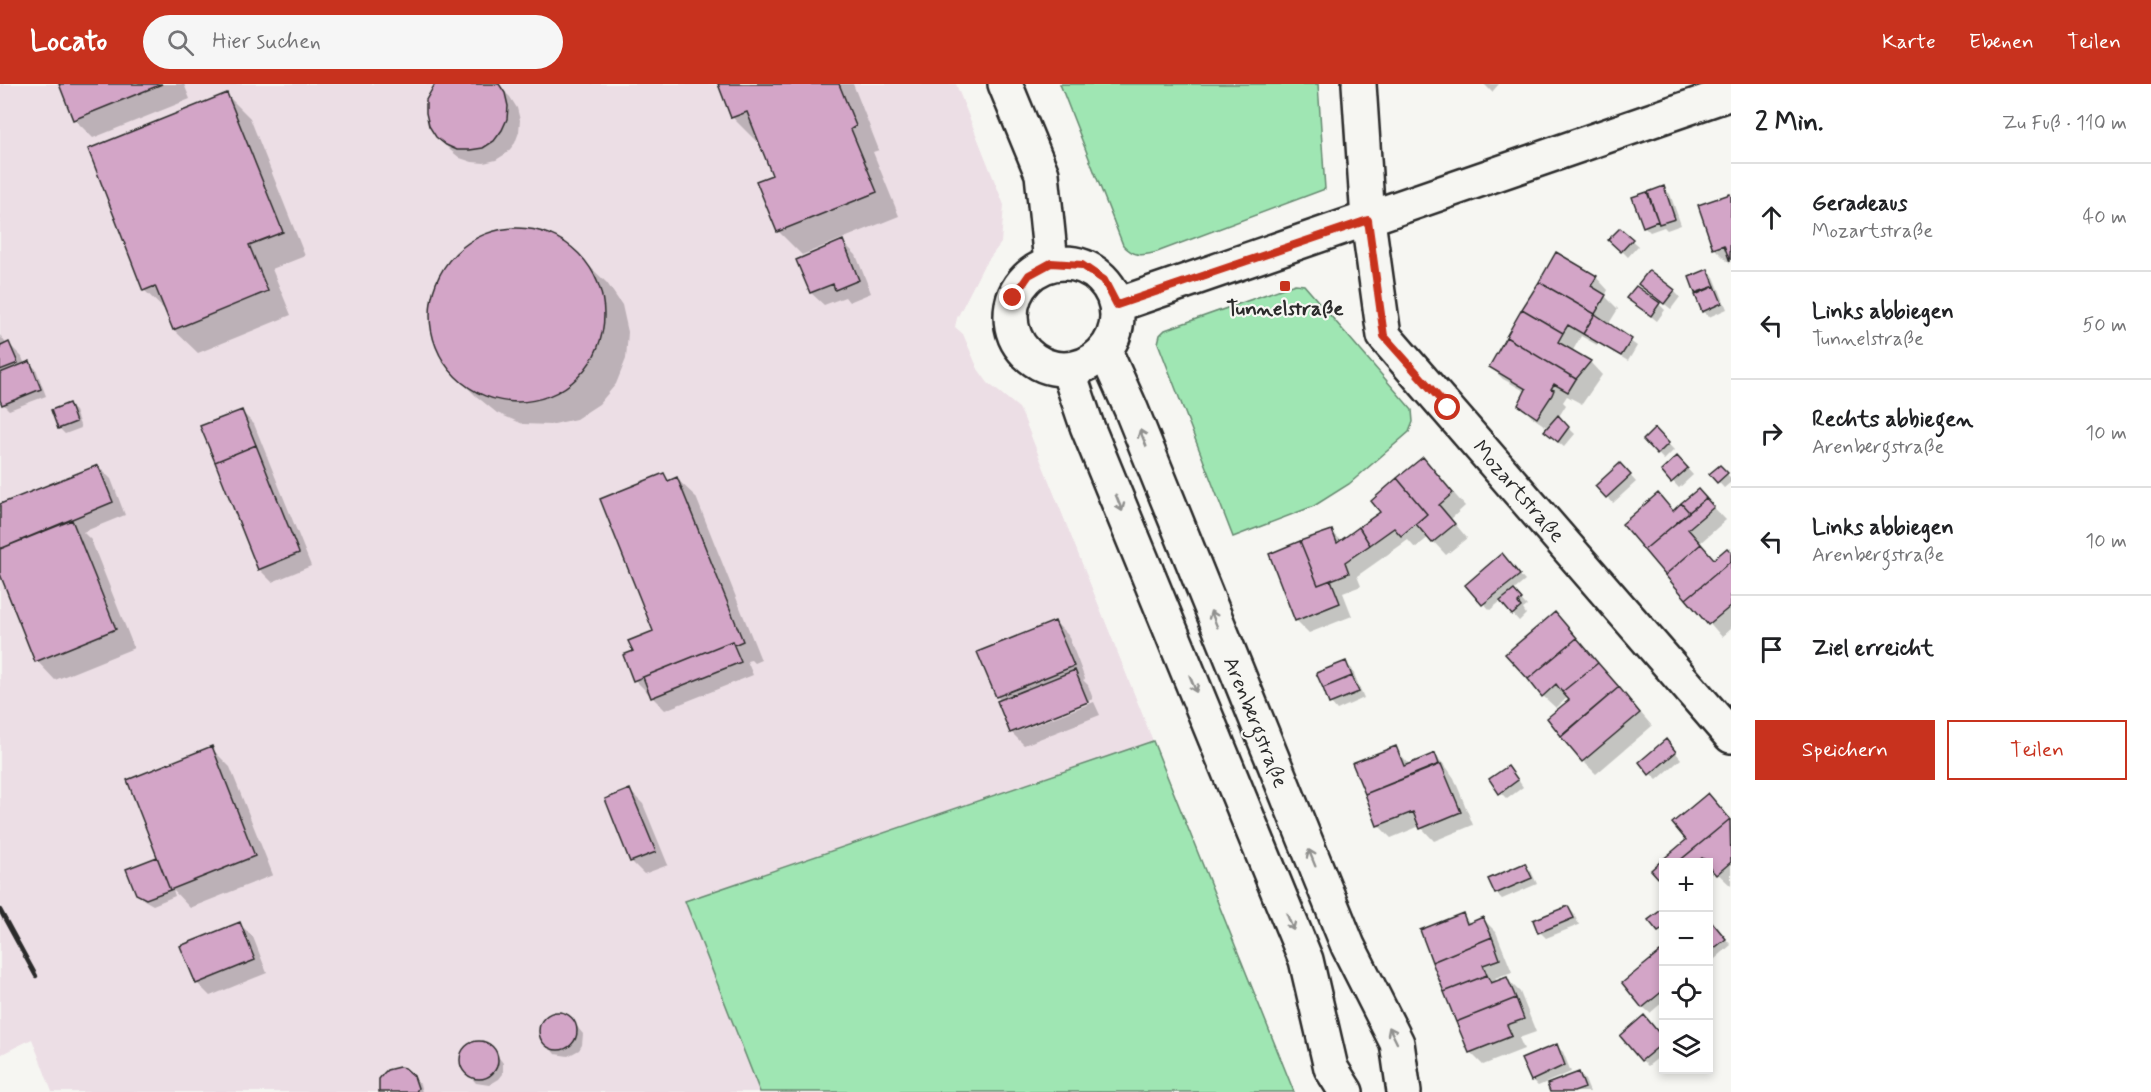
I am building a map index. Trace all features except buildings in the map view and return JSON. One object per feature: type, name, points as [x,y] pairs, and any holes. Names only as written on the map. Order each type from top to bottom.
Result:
[{"type":"street","points":[[1005,84],[1042,174],[1051,263]]},
{"type":"street","name":"Mozartstraße","points":[[1359,84],[1368,220],[1384,336],[1731,736]]},
{"type":"street","points":[[1117,305],[1731,93]]},
{"type":"street","points":[[1051,263],[1082,265],[1104,280],[1117,305],[1117,328],[1105,351],[1087,365],[1068,370],[1039,364],[1019,347],[1010,323],[1013,298],[1029,275],[1051,263]]},
{"type":"street","name":"Arenbergstraße","points":[[1105,351],[1131,409],[1348,946],[1397,1043],[1404,1092]]},
{"type":"street","name":"Arenbergstraße","points":[[1068,370],[1087,426],[1306,960],[1331,1068],[1346,1092]]},
{"type":"shaded area","points":[[0,84],[956,84],[1004,205],[1001,243],[983,267],[957,318],[955,327],[963,334],[978,369],[988,383],[1019,408],[1023,416],[1153,741],[685,901],[760,1092],[52,1092],[32,1039],[0,1055]]},
{"type":"green space","points":[[1060,84],[1318,84],[1325,189],[1157,252],[1135,254],[1123,245]]},
{"type":"green space","points":[[1295,284],[1304,285],[1412,410],[1413,422],[1409,432],[1349,484],[1314,506],[1233,537],[1158,343],[1160,335],[1165,330]]},
{"type":"green space","points":[[1153,741],[1294,1092],[760,1092],[685,901]]},
{"type":"railway","points":[[0,910],[36,976]]},
{"type":"place","name":"Tunnelstraße","points":[[1285,286]]},
{"type":"route","points":[[1013,298],[1029,275],[1051,263],[1082,265],[1104,280],[1117,305],[1368,220],[1384,336],[1448,408]]}]
